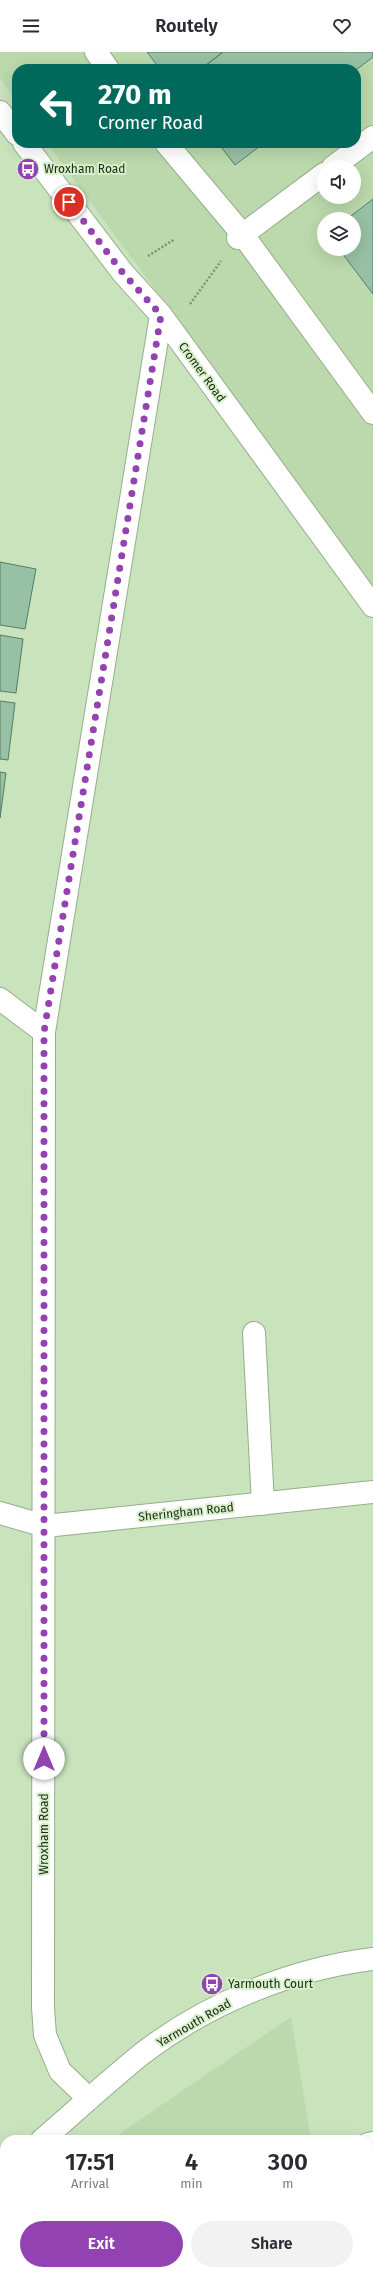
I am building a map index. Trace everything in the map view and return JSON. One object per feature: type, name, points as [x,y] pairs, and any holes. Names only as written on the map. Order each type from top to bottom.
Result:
[{"type":"street","points":[[96,52],[104,64]]},
{"type":"street","points":[[0,112],[12,128]]},
{"type":"street","points":[[361,146],[373,137]]},
{"type":"street","name":"Cromer Road","points":[[28,148],[123,273],[166,322],[373,606]]},
{"type":"street","points":[[170,148],[241,236],[373,413]]},
{"type":"street","points":[[343,160],[359,148]]},
{"type":"street","points":[[241,236],[317,179]]},
{"type":"street","name":"Wroxham Road","points":[[89,2099],[60,2071],[45,2035],[43,2007],[45,1526],[44,1032],[166,322]]},
{"type":"street","points":[[0,999],[44,1032]]},
{"type":"street","points":[[254,1333],[263,1504]]},
{"type":"street","name":"Sheringham Road","points":[[0,1513],[45,1526],[373,1492]]},
{"type":"street","name":"Yarmouth Road","points":[[48,2135],[144,2053],[227,2002],[276,1982],[349,1962],[373,1959]]},
{"type":"path","points":[[166,322],[241,236]]},
{"type":"shaded area","points":[[0,52],[373,52],[373,606],[189,336],[51,148],[361,148],[361,64],[12,64],[12,95],[0,78]]},
{"type":"shaded area","points":[[291,2017],[310,2135],[117,2135]]},
{"type":"building","points":[[147,52],[223,52],[207,64],[156,64]]},
{"type":"building","points":[[223,52],[373,52],[373,57],[361,66],[361,64],[207,64]]},
{"type":"building","points":[[222,148],[257,148],[235,165]]},
{"type":"building","points":[[373,199],[373,294],[344,256],[361,256],[361,212],[356,212]]},
{"type":"building","points":[[0,562],[36,569],[25,629],[0,625]]},
{"type":"building","points":[[0,635],[23,639],[16,693],[0,691]]},
{"type":"building","points":[[0,701],[15,703],[8,760],[0,759]]},
{"type":"building","points":[[0,772],[6,773],[0,818]]},
{"type":"place","name":"Wroxham Road","points":[[28,169]]},
{"type":"place","name":"Yarmouth Court","points":[[212,1984]]},
{"type":"route","points":[[44,1759],[44,1032],[161,315],[123,273],[69,202]]}]
